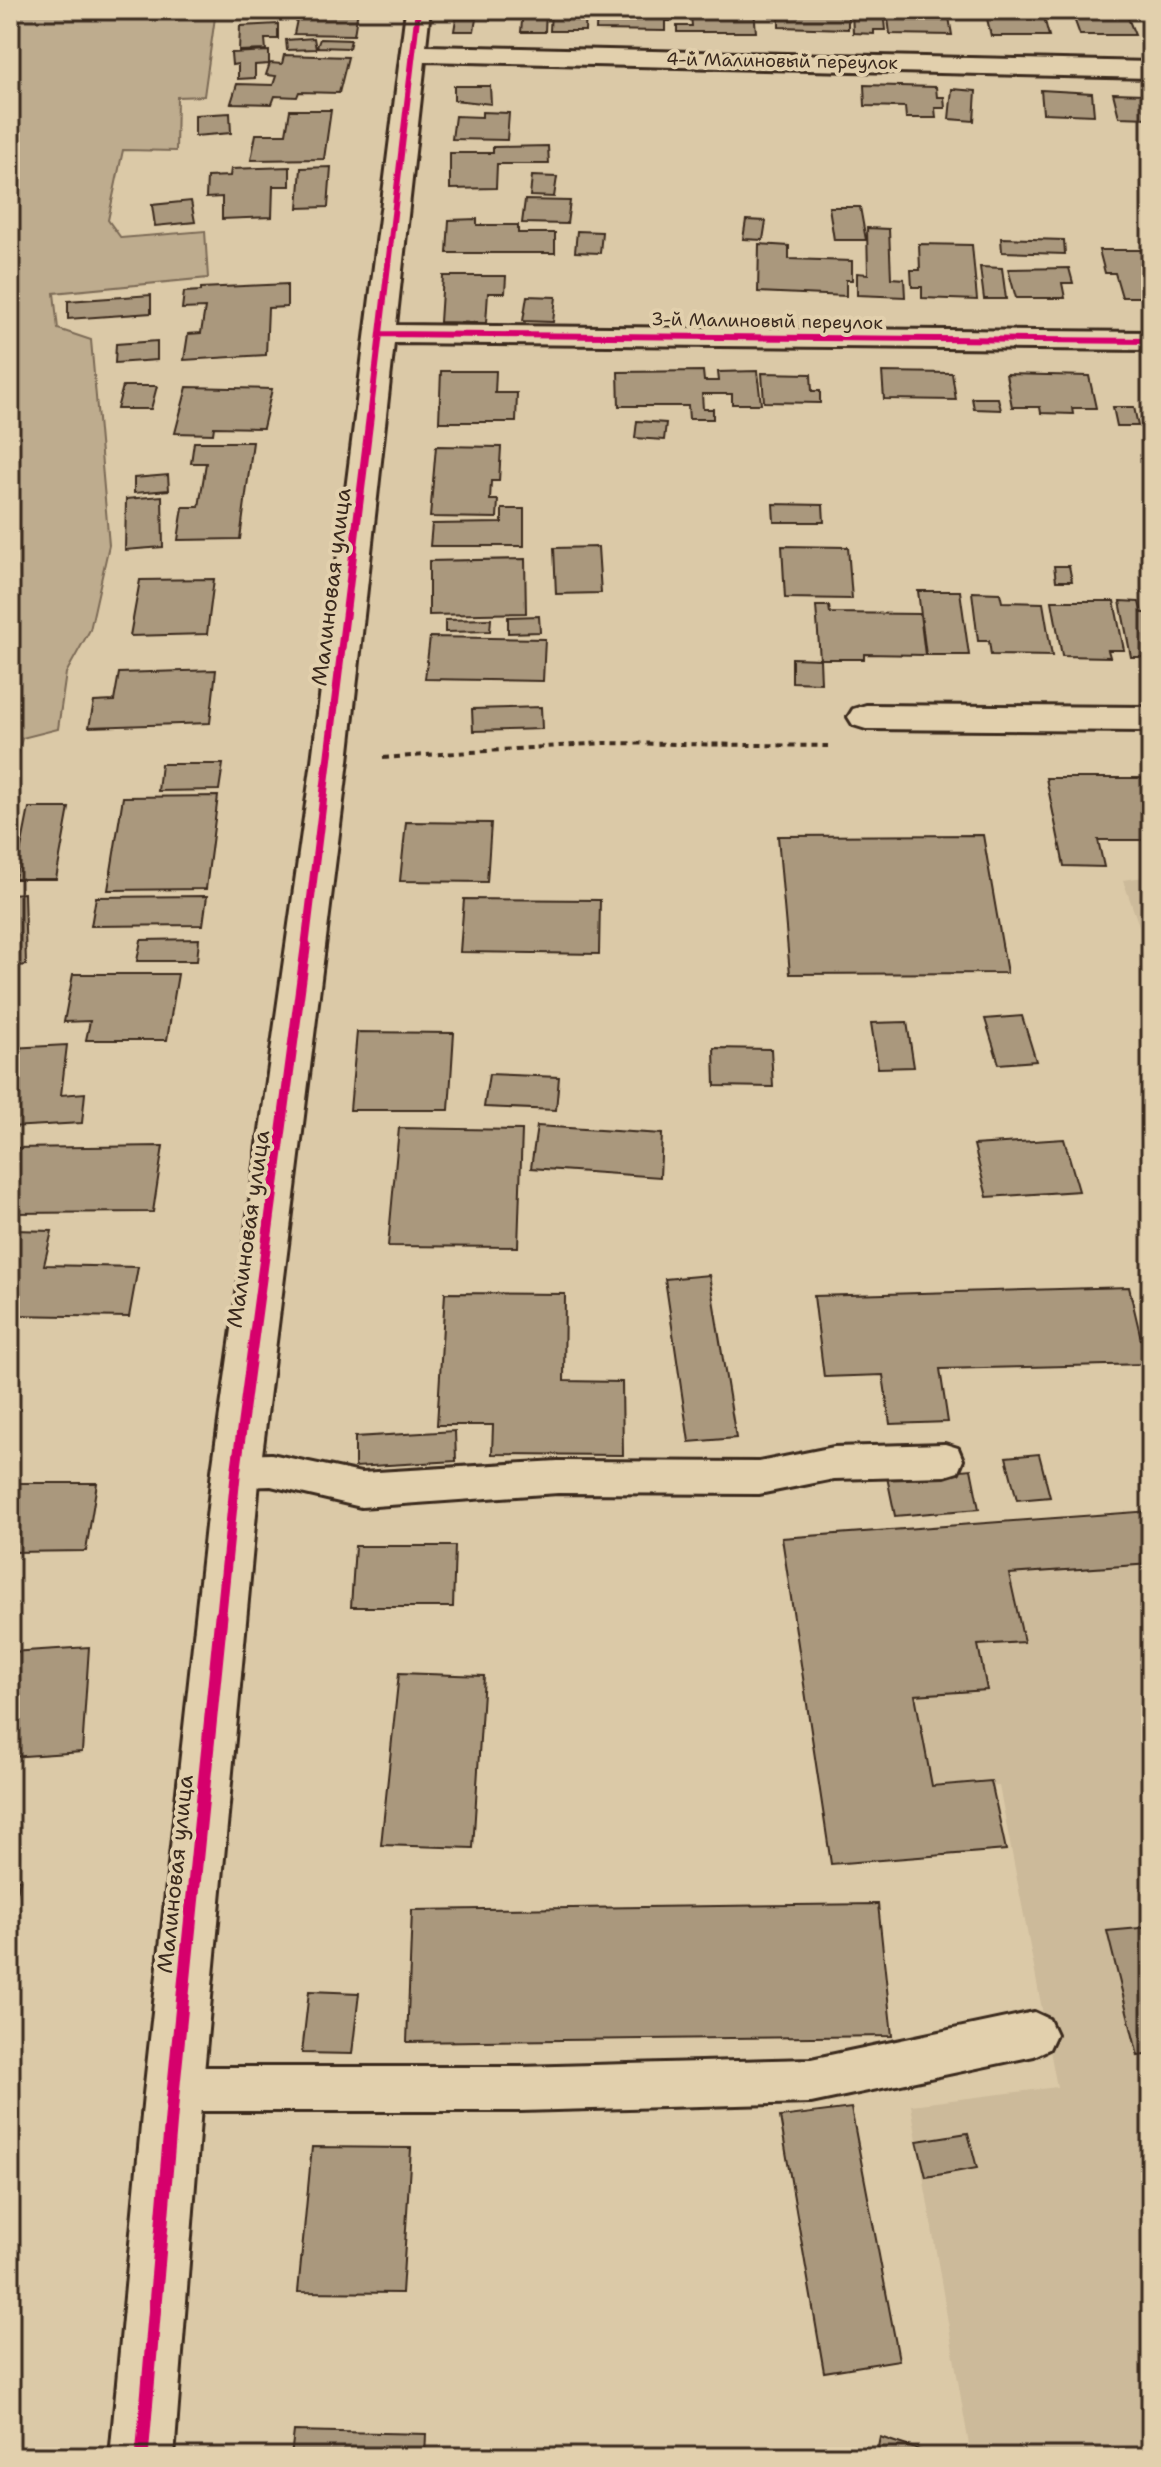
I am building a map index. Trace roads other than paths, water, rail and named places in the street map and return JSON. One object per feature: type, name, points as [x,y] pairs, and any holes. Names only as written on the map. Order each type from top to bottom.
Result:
[{"type":"street","name":"Малиновая улица","points":[[142,2457],[173,2094],[236,1471],[330,761],[418,10]]},
{"type":"street","name":"4-й Малиновый переулок","points":[[412,53],[1151,70]]},
{"type":"street","name":"3-й Малиновый переулок","points":[[382,334],[1151,341]]},
{"type":"street","points":[[866,717],[1151,719]]},
{"type":"lane","points":[[236,1471],[271,1470],[361,1490],[558,1477],[759,1478],[834,1463],[945,1460]]},
{"type":"lane","points":[[173,2094],[194,2089],[520,2089],[811,2081],[1034,2034]]}]
